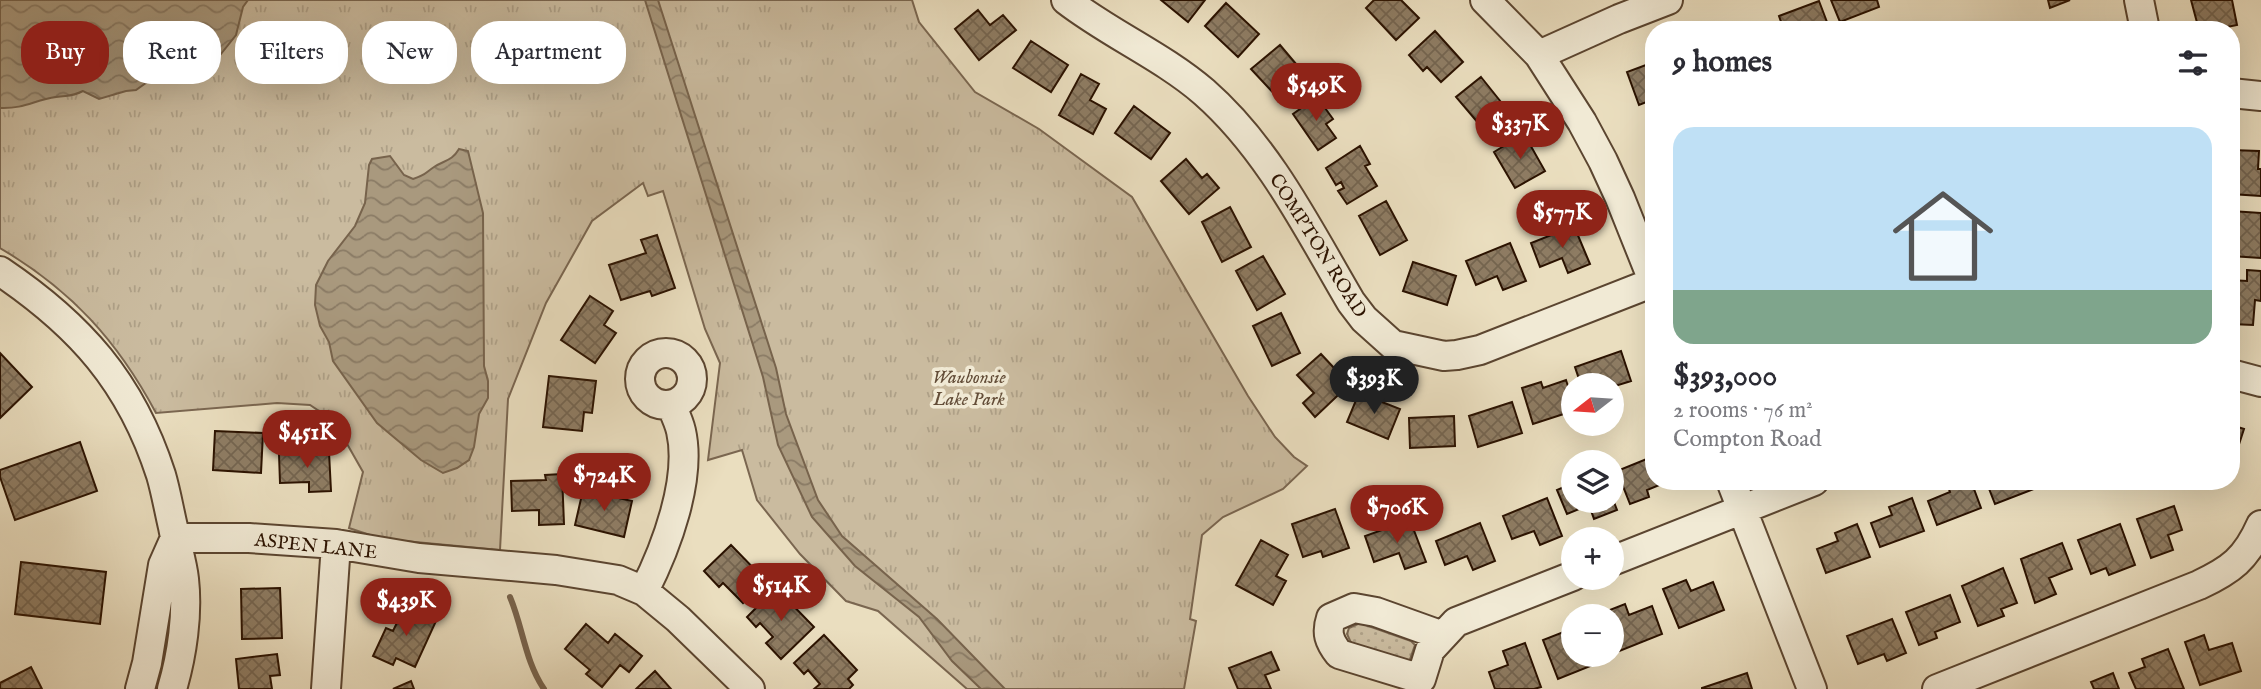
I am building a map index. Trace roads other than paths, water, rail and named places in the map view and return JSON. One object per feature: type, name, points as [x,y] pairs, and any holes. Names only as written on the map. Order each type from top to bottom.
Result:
[{"type":"street","name":"COMPTON ROAD","points":[[1066,0],[1182,75],[1229,116],[1269,165],[1364,319],[1393,345],[1444,356],[1480,350],[1645,286]]},
{"type":"street","points":[[1485,0],[1539,55],[1582,122],[1603,161],[1645,261]]},
{"type":"street","points":[[1539,55],[1668,0]]},
{"type":"street","points":[[2139,0],[2143,21]]},
{"type":"street","points":[[2240,94],[2261,96]]},
{"type":"street","points":[[0,271],[48,305],[96,354],[134,410],[150,444],[162,478],[184,579],[184,631],[172,689]]},
{"type":"street","points":[[2240,377],[2261,383]]},
{"type":"street","points":[[644,591],[661,558],[677,507],[683,445],[681,429],[671,405]]},
{"type":"street","points":[[1735,490],[1812,689]]},
{"type":"street","points":[[1624,556],[1791,490]]},
{"type":"street","points":[[1937,689],[2225,573],[2244,555],[2261,525]]},
{"type":"street","points":[[140,689],[147,663],[163,565],[175,538]]},
{"type":"street","name":"ASPEN LANE","points":[[175,538],[249,538],[336,544],[419,558],[555,570],[618,580],[644,591],[678,619],[750,689]]},
{"type":"street","points":[[326,689],[336,544]]},
{"type":"street","points":[[1443,636],[1376,612],[1354,608],[1331,618],[1328,630],[1331,643],[1339,654],[1423,684],[1430,650],[1443,636],[1456,622],[1561,581]]},
{"type":"water","points":[[0,0],[248,0],[240,21],[235,21],[235,36],[221,54],[221,21],[123,21],[123,84],[144,84],[136,90],[99,99],[83,91],[16,107],[0,108]]},
{"type":"water","points":[[645,0],[658,0],[776,368],[786,414],[818,500],[842,536],[937,619],[1005,689],[981,689],[952,661],[919,617],[855,566],[812,517],[778,445],[763,377]]},
{"type":"water","points":[[459,149],[468,151],[483,213],[484,366],[488,381],[488,398],[479,414],[474,447],[469,460],[443,473],[421,460],[377,423],[333,361],[315,305],[316,285],[328,261],[355,226],[365,203],[372,159],[390,156],[404,175],[413,179],[451,158]]},
{"type":"waterway","points":[[510,597],[532,667],[544,689]]},
{"type":"park label","name":"Waubonsie Lake Park","points":[[969,387]]}]
